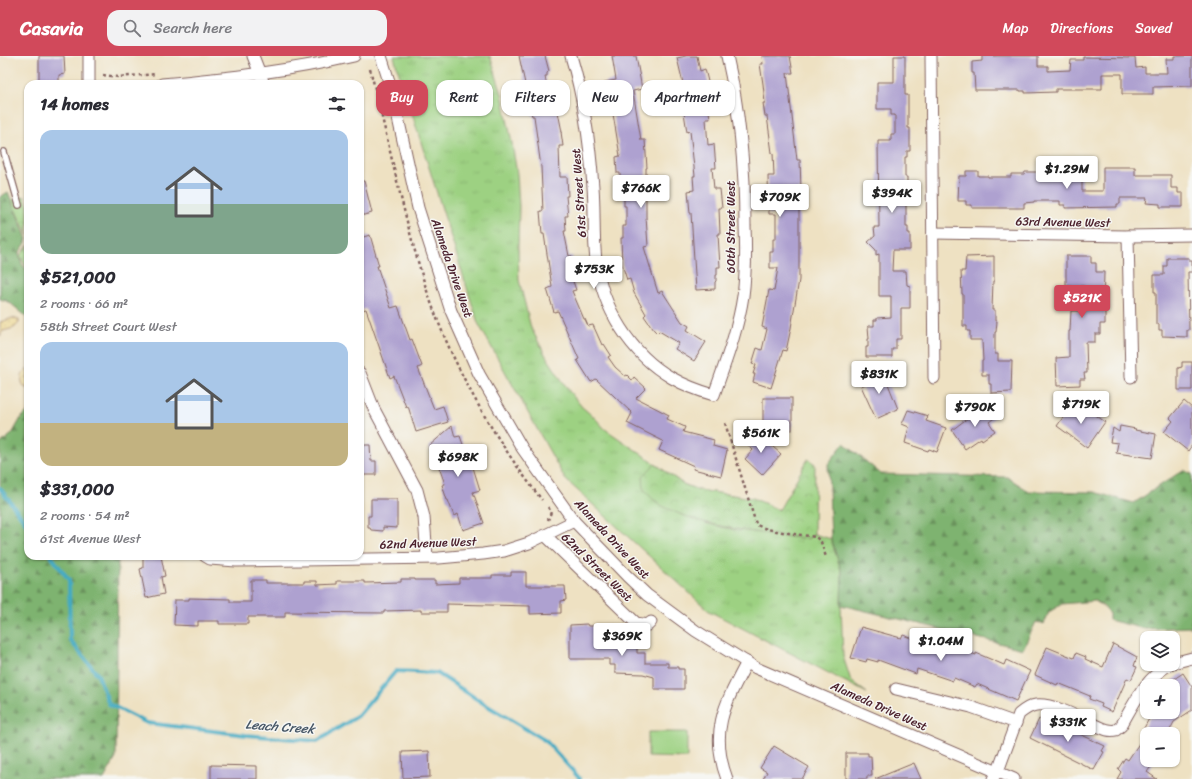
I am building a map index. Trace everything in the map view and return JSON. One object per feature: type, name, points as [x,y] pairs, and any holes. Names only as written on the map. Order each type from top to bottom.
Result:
[{"type":"street","points":[[88,56],[89,80]]},
{"type":"street","points":[[253,56],[262,79]]},
{"type":"street","points":[[242,80],[262,79],[296,68],[354,56]]},
{"type":"street","name":"Alameda Drive West","points":[[381,56],[392,91],[418,208],[451,311],[479,374],[522,448],[574,521],[627,576],[653,599],[696,631],[756,668],[995,775],[1014,779]]},
{"type":"street","name":"61st Street West","points":[[572,56],[584,110],[590,149],[596,260],[600,279],[609,307],[634,347],[652,364],[671,377],[685,384],[714,395]]},
{"type":"street","name":"60th Street West","points":[[714,395],[739,318],[743,294],[746,249],[745,194],[741,147],[736,101],[727,56]]},
{"type":"street","points":[[931,56],[934,378]]},
{"type":"street","name":"63rd Avenue West","points":[[933,233],[1128,236],[1192,235]]},
{"type":"street","points":[[1128,236],[1131,376]]},
{"type":"street","points":[[364,384],[374,409],[417,490],[424,517],[427,558]]},
{"type":"street","name":"62nd Avenue West","points":[[364,559],[458,557],[504,551],[546,536],[574,521]]},
{"type":"street","name":"62nd Street West","points":[[546,536],[636,623],[648,625],[652,622]]},
{"type":"street","name":"62nd Avenue West","points":[[223,560],[300,560]]},
{"type":"street","points":[[1180,661],[1192,658]]},
{"type":"street","points":[[727,779],[721,758],[718,738],[721,716],[727,699],[747,662]]},
{"type":"street","points":[[995,775],[1020,714],[1026,709],[1036,705],[1044,705],[1059,709],[1107,731],[1116,730],[1121,726],[1144,688],[1153,676],[1160,671]]},
{"type":"street","points":[[896,689],[970,707],[1016,723]]},
{"type":"lane","points":[[4,152],[19,205]]},
{"type":"path","points":[[725,423],[756,524],[759,527],[768,529],[816,537],[821,542],[826,557]]},
{"type":"path","points":[[551,512],[554,516]]},
{"type":"green space","points":[[394,56],[490,56],[501,91],[501,116],[506,116],[517,174],[519,206],[519,280],[531,328],[546,356],[569,391],[582,407],[605,429],[683,484],[698,490],[744,497],[705,523],[731,529],[807,539],[814,534],[831,539],[842,573],[841,605],[843,656],[851,681],[867,693],[709,611],[565,479],[478,323],[413,116],[428,116],[428,80],[401,80]]},
{"type":"green space","points":[[8,192],[24,232],[24,246],[19,253],[24,267],[24,315],[9,302],[0,299],[0,197]]},
{"type":"green space","points":[[24,196],[24,228],[14,207],[12,200]]},
{"type":"green space","points":[[24,250],[24,263],[20,256]]},
{"type":"green space","points":[[24,415],[24,560],[118,560],[116,758],[104,779],[0,779],[0,444],[12,434]]},
{"type":"green space","points":[[844,443],[881,474],[1007,477],[1029,491],[1094,492],[1134,503],[1183,470],[1192,474],[1192,627],[1145,629],[1109,620],[1109,613],[1103,606],[1095,601],[1062,604],[1049,612],[1044,624],[1036,622],[1023,649],[841,605],[842,573],[831,539],[828,464]]},
{"type":"green space","points":[[808,459],[815,464],[814,534],[807,539],[751,532],[697,520],[662,506],[644,490],[643,476],[655,464],[683,484],[698,490],[753,498],[779,510]]},
{"type":"green space","points":[[648,732],[687,732],[687,758],[648,757]]},
{"type":"sand","points":[[13,318],[19,320],[19,323],[14,328],[3,331],[0,336],[0,322]]},
{"type":"sand","points":[[24,373],[24,387],[22,382]]},
{"type":"building","points":[[39,56],[64,56],[65,74],[59,75],[59,80],[39,80]]},
{"type":"building","points":[[519,56],[545,56],[549,71],[547,76],[545,76],[546,80],[524,80]]},
{"type":"building","points":[[612,56],[636,56],[641,89],[633,91],[633,80],[616,80]]},
{"type":"building","points":[[697,56],[700,71],[705,69],[708,80],[682,80],[677,58]]},
{"type":"building","points":[[762,56],[790,56],[793,73],[787,73],[797,160],[800,160],[801,189],[799,189],[799,280],[786,351],[783,350],[771,388],[753,382],[755,374],[753,374],[756,365],[752,364],[757,348],[762,350],[767,329],[762,327],[769,290],[774,291],[778,268],[770,268],[770,252],[773,252],[773,239],[776,239],[776,214],[769,214],[768,176],[774,176],[773,153],[767,116],[765,116],[763,103],[765,103],[760,64],[763,64]]},
{"type":"building","points":[[894,56],[905,56],[905,95],[908,95],[908,128],[910,128],[910,151],[907,151],[907,157],[905,157],[905,177],[907,177],[906,227],[908,227],[908,233],[910,233],[910,250],[893,250],[892,271],[906,271],[907,285],[910,286],[910,308],[901,308],[901,339],[896,339],[896,349],[892,349],[892,357],[866,357],[866,347],[868,347],[869,339],[868,326],[874,326],[874,320],[877,320],[877,318],[891,317],[891,296],[879,296],[879,254],[876,255],[876,250],[868,242],[875,236],[874,227],[879,227],[878,141],[891,141],[891,134],[895,134],[895,115],[891,115],[891,109],[877,109],[877,82],[894,82]]},
{"type":"building","points":[[982,56],[1038,56],[1038,66],[1048,66],[1048,71],[1070,70],[1071,60],[1083,60],[1083,57],[1135,58],[1136,68],[1145,67],[1145,73],[1167,73],[1166,59],[1174,59],[1174,56],[1192,56],[1192,86],[1153,87],[1153,94],[1122,94],[1122,74],[1102,74],[1102,89],[1056,89],[1056,92],[1025,93],[1025,91],[1020,90],[975,90],[972,62],[982,61]]},
{"type":"building","points":[[633,91],[641,140],[645,140],[647,168],[646,217],[648,246],[644,247],[658,293],[662,291],[682,322],[689,326],[687,330],[706,342],[694,361],[675,349],[679,343],[659,331],[657,333],[654,330],[644,316],[646,314],[634,293],[630,279],[627,280],[622,264],[621,238],[623,238],[623,226],[626,226],[626,206],[624,206],[624,194],[620,194],[620,173],[617,173],[616,157],[620,156],[613,116],[633,116]]},
{"type":"building","points":[[534,116],[559,116],[563,146],[559,146],[560,177],[567,177],[568,196],[566,196],[568,216],[565,216],[566,231],[564,231],[569,256],[572,256],[575,270],[569,270],[576,290],[572,291],[584,319],[588,326],[593,325],[602,345],[604,344],[611,355],[608,357],[615,367],[632,380],[634,377],[646,388],[636,398],[669,415],[667,419],[685,427],[683,432],[714,440],[713,446],[727,450],[721,476],[693,469],[694,466],[659,450],[663,441],[627,423],[632,413],[596,379],[591,382],[577,360],[579,359],[558,311],[554,312],[547,289],[552,287],[544,234],[542,234],[540,211],[543,211],[541,167]]},
{"type":"building","points":[[684,116],[710,116],[710,119],[706,119],[708,145],[714,144],[716,168],[712,168],[714,189],[720,189],[722,208],[719,208],[720,234],[718,234],[720,267],[717,267],[715,289],[696,290],[691,213],[688,191],[694,190],[693,176],[695,176],[690,131],[687,132]]},
{"type":"building","points":[[1103,167],[1135,167],[1135,175],[1171,175],[1171,188],[1178,188],[1178,193],[1183,193],[1183,207],[1160,207],[1160,204],[1146,203],[1147,198],[1120,198],[1120,204],[1117,204],[1117,207],[1065,208],[1065,205],[1060,205],[1060,201],[1034,201],[1024,203],[1024,208],[972,208],[972,205],[966,205],[966,201],[958,201],[959,176],[966,176],[966,171],[978,171],[978,176],[988,177],[1011,177],[1011,174],[1024,174],[1025,172],[1041,172],[1041,176],[1082,176],[1082,191],[1103,191]]},
{"type":"building","points":[[364,181],[372,213],[364,215]]},
{"type":"building","points":[[370,235],[379,266],[377,266],[391,308],[398,306],[410,340],[412,339],[422,366],[418,368],[434,409],[443,406],[448,422],[416,432],[408,406],[406,407],[394,376],[390,378],[366,309],[364,310],[364,237]]},
{"type":"building","points":[[994,256],[992,310],[995,310],[995,321],[997,321],[995,332],[995,354],[998,354],[998,361],[1012,361],[1011,392],[991,393],[989,375],[982,375],[982,340],[970,340],[970,331],[967,331],[967,326],[963,326],[961,271],[965,271],[966,257]]},
{"type":"building","points":[[1066,256],[1091,256],[1091,263],[1096,263],[1096,272],[1104,272],[1103,310],[1105,310],[1105,324],[1100,324],[1100,334],[1095,334],[1095,342],[1086,342],[1087,373],[1084,373],[1085,379],[1080,379],[1080,385],[1057,386],[1056,358],[1069,357],[1071,311],[1084,311],[1084,286],[1066,286]]},
{"type":"building","points":[[1167,258],[1189,258],[1189,261],[1192,261],[1192,272],[1188,272],[1189,330],[1187,330],[1187,337],[1162,336],[1162,330],[1159,330],[1159,324],[1156,324],[1156,292],[1154,292],[1154,275],[1164,275],[1164,266],[1167,266]]},
{"type":"building","points":[[1182,362],[1192,362],[1192,390],[1178,390],[1178,368],[1182,367]]},
{"type":"building","points":[[882,369],[898,409],[876,419],[861,386],[870,382],[867,376]]},
{"type":"building","points":[[763,398],[792,398],[792,430],[763,430]]},
{"type":"building","points":[[1184,401],[1192,408],[1192,445],[1188,451],[1164,432],[1173,421],[1170,418]]},
{"type":"building","points":[[1074,402],[1087,412],[1089,410],[1105,422],[1087,448],[1057,426]]},
{"type":"building","points":[[985,405],[994,418],[989,422],[995,431],[982,440],[981,438],[965,449],[952,430]]},
{"type":"building","points":[[908,410],[928,416],[926,421],[946,428],[937,452],[929,449],[928,451],[905,443],[909,427],[902,424]]},
{"type":"building","points":[[452,426],[455,437],[460,436],[470,464],[472,464],[480,490],[473,492],[484,523],[463,530],[458,514],[454,516],[447,500],[442,485],[445,484],[436,459],[434,460],[429,446]]},
{"type":"building","points":[[1120,426],[1156,434],[1152,458],[1116,453],[1118,443],[1110,442],[1113,428],[1119,432]]},
{"type":"building","points":[[756,432],[781,454],[762,475],[745,459],[753,450],[747,444]]},
{"type":"building","points":[[364,445],[370,445],[371,461],[376,461],[376,475],[364,475]]},
{"type":"building","points":[[371,499],[397,499],[397,528],[383,527],[383,531],[371,530],[368,528],[368,516],[371,516]]},
{"type":"building","points":[[143,560],[162,560],[165,576],[161,577],[164,594],[146,598],[140,569],[143,568]]},
{"type":"building","points":[[511,572],[526,572],[526,586],[565,586],[566,600],[561,601],[561,613],[530,614],[530,606],[447,604],[447,612],[421,612],[421,610],[384,611],[384,613],[285,612],[285,617],[248,617],[248,624],[219,624],[219,621],[198,621],[198,626],[174,625],[175,600],[189,600],[189,598],[230,599],[230,602],[251,602],[251,580],[266,580],[266,583],[304,583],[304,581],[317,581],[317,585],[337,584],[337,581],[365,581],[365,583],[401,582],[401,579],[415,579],[435,580],[435,584],[459,583],[459,578],[492,578],[492,575],[511,575]]},
{"type":"building","points":[[587,624],[588,626],[602,626],[602,628],[604,628],[604,647],[637,647],[637,653],[645,653],[645,663],[668,663],[668,667],[678,667],[678,669],[684,669],[684,689],[654,689],[654,677],[643,674],[615,673],[615,665],[609,665],[609,659],[570,659],[570,625]]},
{"type":"building","points":[[861,627],[901,638],[903,635],[916,640],[917,637],[938,644],[939,642],[976,655],[976,653],[1004,665],[1006,660],[1030,671],[1016,701],[977,684],[975,687],[954,678],[953,681],[917,669],[916,674],[878,660],[878,662],[867,659],[866,662],[851,658]]},
{"type":"building","points":[[1113,644],[1137,657],[1134,666],[1137,667],[1131,680],[1127,678],[1112,712],[1101,707],[1102,704],[1089,699],[1090,696],[1058,683],[1057,685],[1035,675],[1047,647],[1074,658],[1076,653],[1103,667]]},
{"type":"building","points":[[1183,673],[1192,687],[1192,710],[1180,718],[1180,679],[1174,679]]},
{"type":"building","points":[[1042,716],[1105,746],[1102,751],[1104,752],[1094,770],[1030,738]]},
{"type":"building","points":[[1149,719],[1178,719],[1174,722],[1172,727],[1145,727]]},
{"type":"building","points":[[1140,742],[1140,767],[1151,767],[1147,772],[1157,779],[1117,779],[1121,772],[1118,769],[1125,758],[1128,760]]},
{"type":"building","points":[[774,746],[809,767],[802,779],[763,779],[767,772],[760,768]]},
{"type":"building","points":[[429,751],[430,777],[403,778],[402,752]]},
{"type":"building","points":[[846,753],[868,753],[868,756],[871,756],[872,776],[867,776],[867,779],[846,779]]},
{"type":"building","points":[[914,763],[921,779],[875,779]]},
{"type":"building","points":[[211,765],[257,766],[257,779],[211,779]]},
{"type":"waterway","name":"Leach Creek","points":[[0,488],[24,521]]},
{"type":"waterway","name":"Leach Creek","points":[[54,560],[69,580],[70,640],[98,675],[109,704],[147,723],[246,735],[317,741],[358,716],[396,671],[437,673],[486,705],[546,741],[580,779]]}]
